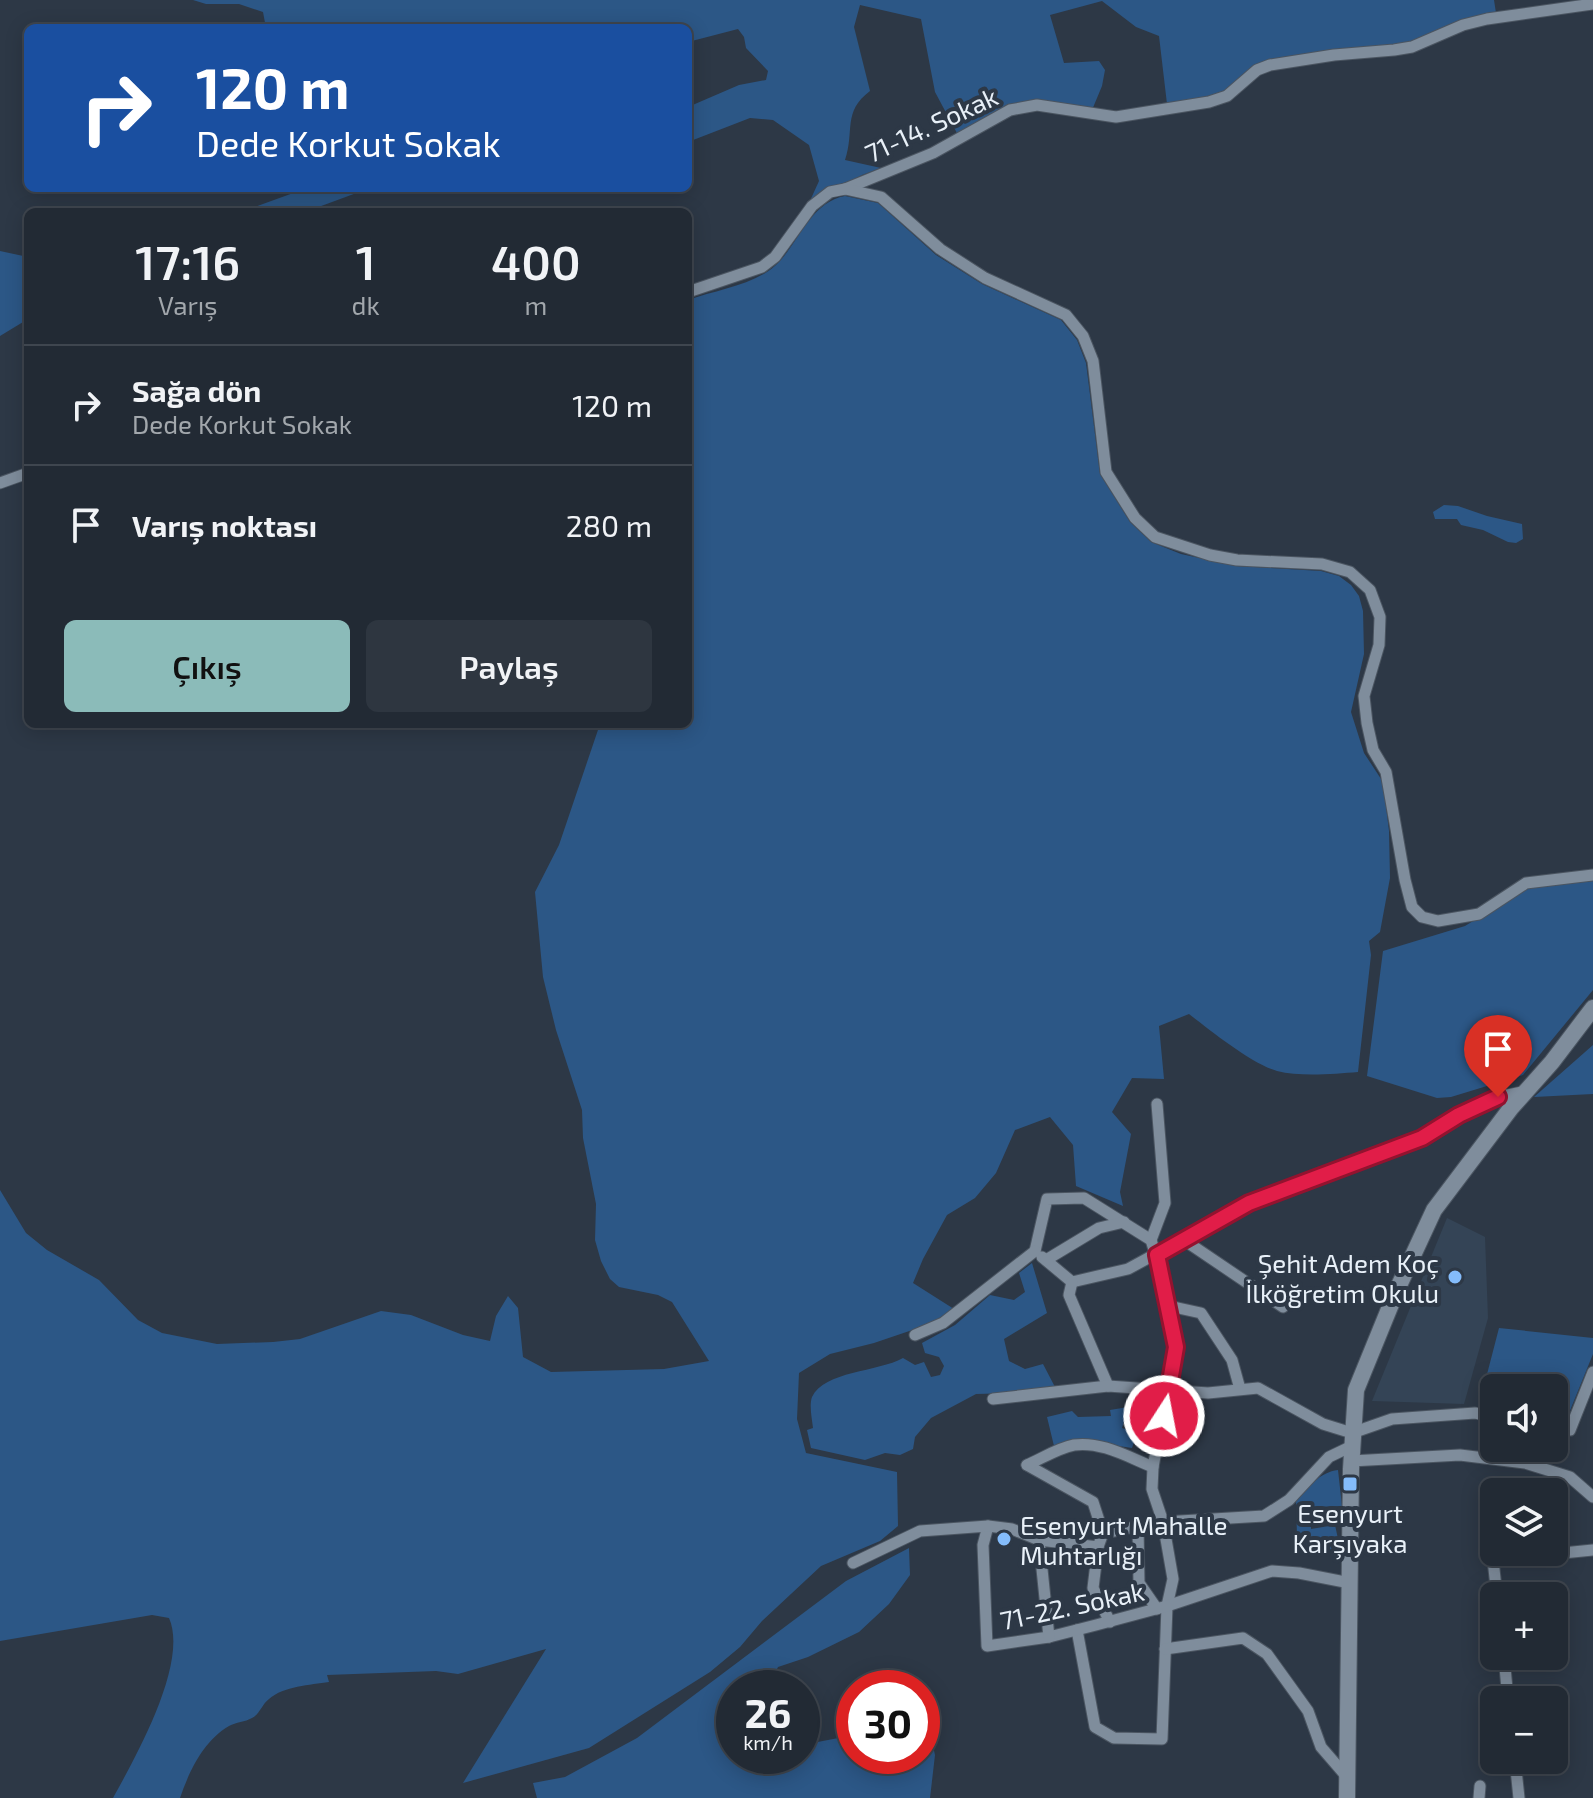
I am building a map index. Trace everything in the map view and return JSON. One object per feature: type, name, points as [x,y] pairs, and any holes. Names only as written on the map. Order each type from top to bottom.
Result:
[{"type":"street","name":"71-14. Sokak","points":[[692,291],[762,267],[775,257],[812,206],[830,192],[845,189],[933,153],[1010,110],[1037,105],[1116,117],[1209,102],[1227,96],[1257,70],[1270,65],[1412,47],[1463,25],[1487,19],[1593,4]]},
{"type":"street","points":[[845,189],[881,197],[940,249],[985,278],[1066,315],[1083,336],[1093,361],[1106,472],[1135,518],[1155,537],[1210,555],[1237,560],[1322,564],[1350,572],[1370,590],[1380,617],[1379,645],[1364,696],[1367,723],[1373,750],[1386,772],[1412,907],[1422,917],[1438,921],[1479,914],[1526,883],[1593,875]]},
{"type":"street","points":[[0,483],[24,474]]},
{"type":"street","points":[[1347,1798],[1352,1447],[1356,1390],[1434,1210],[1511,1108],[1593,1008]]},
{"type":"street","points":[[1072,1282],[1128,1269],[1249,1203],[1422,1138],[1459,1115],[1498,1097],[1527,1091]]},
{"type":"street","points":[[1151,1240],[1165,1203],[1157,1104]]},
{"type":"street","points":[[915,1335],[943,1323],[1035,1251],[1047,1199],[1084,1198],[1151,1240],[1169,1306],[1176,1347],[1153,1467],[1152,1489],[1163,1522],[1173,1579],[1162,1608],[1165,1649],[1162,1739],[1114,1738],[1095,1727],[1077,1630]]},
{"type":"street","points":[[1046,1260],[1099,1228],[1124,1222]]},
{"type":"street","points":[[1184,1240],[1283,1307]]},
{"type":"street","points":[[1035,1251],[1072,1282]]},
{"type":"street","points":[[1072,1282],[1069,1295],[1108,1386]]},
{"type":"street","points":[[1169,1306],[1201,1313],[1232,1360],[1240,1389]]},
{"type":"street","points":[[1568,1430],[1593,1372]]},
{"type":"street","points":[[993,1399],[1108,1386],[1208,1393],[1258,1388],[1323,1424],[1352,1447],[1525,1463],[1570,1477],[1593,1497]]},
{"type":"street","points":[[1103,1533],[1163,1522],[1264,1516],[1289,1500],[1329,1457],[1352,1447],[1392,1419],[1480,1414]]},
{"type":"street","points":[[1110,1622],[1093,1588],[1098,1547],[1103,1533],[1093,1502],[1027,1465],[1072,1445],[1092,1445],[1113,1450],[1153,1467]]},
{"type":"street","points":[[853,1563],[920,1531],[988,1526],[1012,1529],[1039,1540],[1098,1547]]},
{"type":"street","name":"71-22. Sokak","points":[[988,1526],[983,1545],[987,1646],[1049,1637],[1110,1622],[1272,1571],[1350,1583]]},
{"type":"street","points":[[1138,1526],[1139,1583],[1162,1608]]},
{"type":"street","points":[[1039,1540],[1049,1637]]},
{"type":"street","points":[[1495,1582],[1493,1560],[1593,1550]]},
{"type":"street","points":[[1165,1649],[1243,1638],[1267,1654],[1308,1711],[1321,1747],[1347,1777]]},
{"type":"street","points":[[1516,1774],[1519,1798]]},
{"type":"shaded area","points":[[193,0],[1494,0],[1496,13],[1410,42],[1269,60],[1224,92],[1208,98],[1167,104],[1159,36],[1136,27],[1102,1],[1050,15],[1064,63],[1099,61],[1105,70],[1092,110],[1037,101],[958,135],[935,92],[921,19],[860,5],[854,27],[870,91],[852,114],[845,160],[881,168],[809,203],[819,181],[809,145],[773,120],[750,118],[692,140],[692,105],[739,85],[766,80],[768,71],[746,48],[744,37],[738,29],[692,41],[692,24],[265,24],[263,12],[239,4],[206,4]]},
{"type":"shaded area","points":[[296,192],[359,192],[316,208],[252,208]]},
{"type":"shaded area","points":[[845,196],[878,203],[936,255],[982,284],[1061,320],[1077,340],[1086,363],[1100,474],[1130,522],[1151,542],[1181,554],[1236,566],[1321,571],[1339,576],[1359,596],[1363,611],[1364,654],[1351,712],[1364,753],[1383,782],[1389,831],[1390,878],[1380,932],[1369,941],[1371,955],[1358,1072],[1306,1074],[1277,1071],[1244,1054],[1189,1014],[1159,1026],[1164,1079],[1132,1078],[1112,1112],[1131,1134],[1120,1192],[1123,1206],[1076,1186],[1073,1145],[1050,1117],[1015,1130],[996,1173],[975,1198],[947,1215],[913,1283],[954,1309],[930,1324],[830,1354],[799,1373],[797,1419],[806,1453],[897,1472],[898,1526],[880,1541],[821,1566],[762,1621],[740,1647],[710,1672],[589,1748],[463,1783],[546,1649],[458,1674],[436,1671],[327,1675],[329,1682],[282,1691],[267,1701],[255,1716],[220,1732],[198,1758],[180,1798],[113,1798],[157,1710],[172,1659],[173,1637],[169,1618],[152,1615],[0,1641],[0,1190],[26,1233],[47,1250],[99,1280],[138,1320],[162,1333],[217,1344],[273,1342],[300,1339],[381,1311],[411,1315],[463,1335],[490,1341],[496,1316],[508,1296],[518,1308],[523,1357],[551,1372],[664,1369],[709,1361],[672,1302],[658,1295],[619,1287],[610,1279],[601,1261],[595,1240],[596,1204],[583,1138],[582,1110],[556,1030],[543,977],[535,892],[559,845],[599,728],[692,728],[692,299],[761,276],[780,261],[815,213]]},
{"type":"shaded area","points":[[0,251],[24,256],[24,321],[0,336]]},
{"type":"shaded area","points":[[1444,505],[1522,524],[1523,539],[1516,543],[1508,542],[1483,530],[1461,525],[1457,519],[1435,519],[1433,512]]},
{"type":"shaded area","points":[[1593,881],[1593,990],[1523,1075],[1451,1097],[1437,1098],[1367,1076],[1383,951],[1465,926],[1532,885]]},
{"type":"shaded area","points":[[1593,1045],[1593,1094],[1534,1097]]},
{"type":"shaded area","name":"Şehit Adem Koç İlköğretim Okulu","points":[[1447,1218],[1485,1237],[1488,1318],[1464,1404],[1372,1401]]},
{"type":"shaded area","points":[[1032,1263],[1047,1313],[1004,1339],[1009,1361],[1025,1369],[1043,1364],[1055,1387],[976,1394],[931,1418],[915,1437],[913,1449],[900,1455],[885,1453],[865,1460],[811,1448],[807,1430],[813,1428],[811,1400],[818,1388],[839,1377],[903,1358],[915,1365],[924,1362],[931,1377],[940,1375],[944,1366],[939,1357],[925,1353],[922,1343],[955,1325],[990,1295],[1014,1300],[1025,1292],[1019,1273]]},
{"type":"shaded area","points":[[1499,1328],[1593,1338],[1593,1354],[1568,1416],[1568,1374],[1487,1374]]},
{"type":"shaded area","points":[[1128,1407],[1122,1428],[1137,1433],[1132,1448],[1099,1443],[1054,1446],[1047,1417],[1072,1411],[1078,1417],[1111,1416],[1110,1410]]},
{"type":"shaded area","points":[[1338,1470],[1342,1506],[1311,1507],[1311,1529],[1335,1525],[1340,1548],[1313,1552],[1297,1537],[1296,1498],[1320,1477]]},
{"type":"shaded area","points":[[909,1548],[910,1575],[889,1604],[859,1632],[777,1670],[728,1670],[846,1581]]},
{"type":"shaded area","points":[[716,1679],[716,1774],[820,1774],[820,1742],[836,1738],[836,1774],[933,1774],[930,1798],[537,1798],[533,1783],[565,1777],[637,1738]]},
{"type":"place","name":"Şehit Adem Koç İlköğretim Okulu","points":[[1455,1277]]},
{"type":"place","name":"Esenyurt Karşıyaka","points":[[1350,1484]]},
{"type":"place","name":"Esenyurt Mahalle Muhtarlığı","points":[[1004,1539]]},
{"type":"route","points":[[1164,1416],[1176,1347],[1157,1255],[1249,1203],[1422,1138],[1459,1115],[1498,1097]]}]
